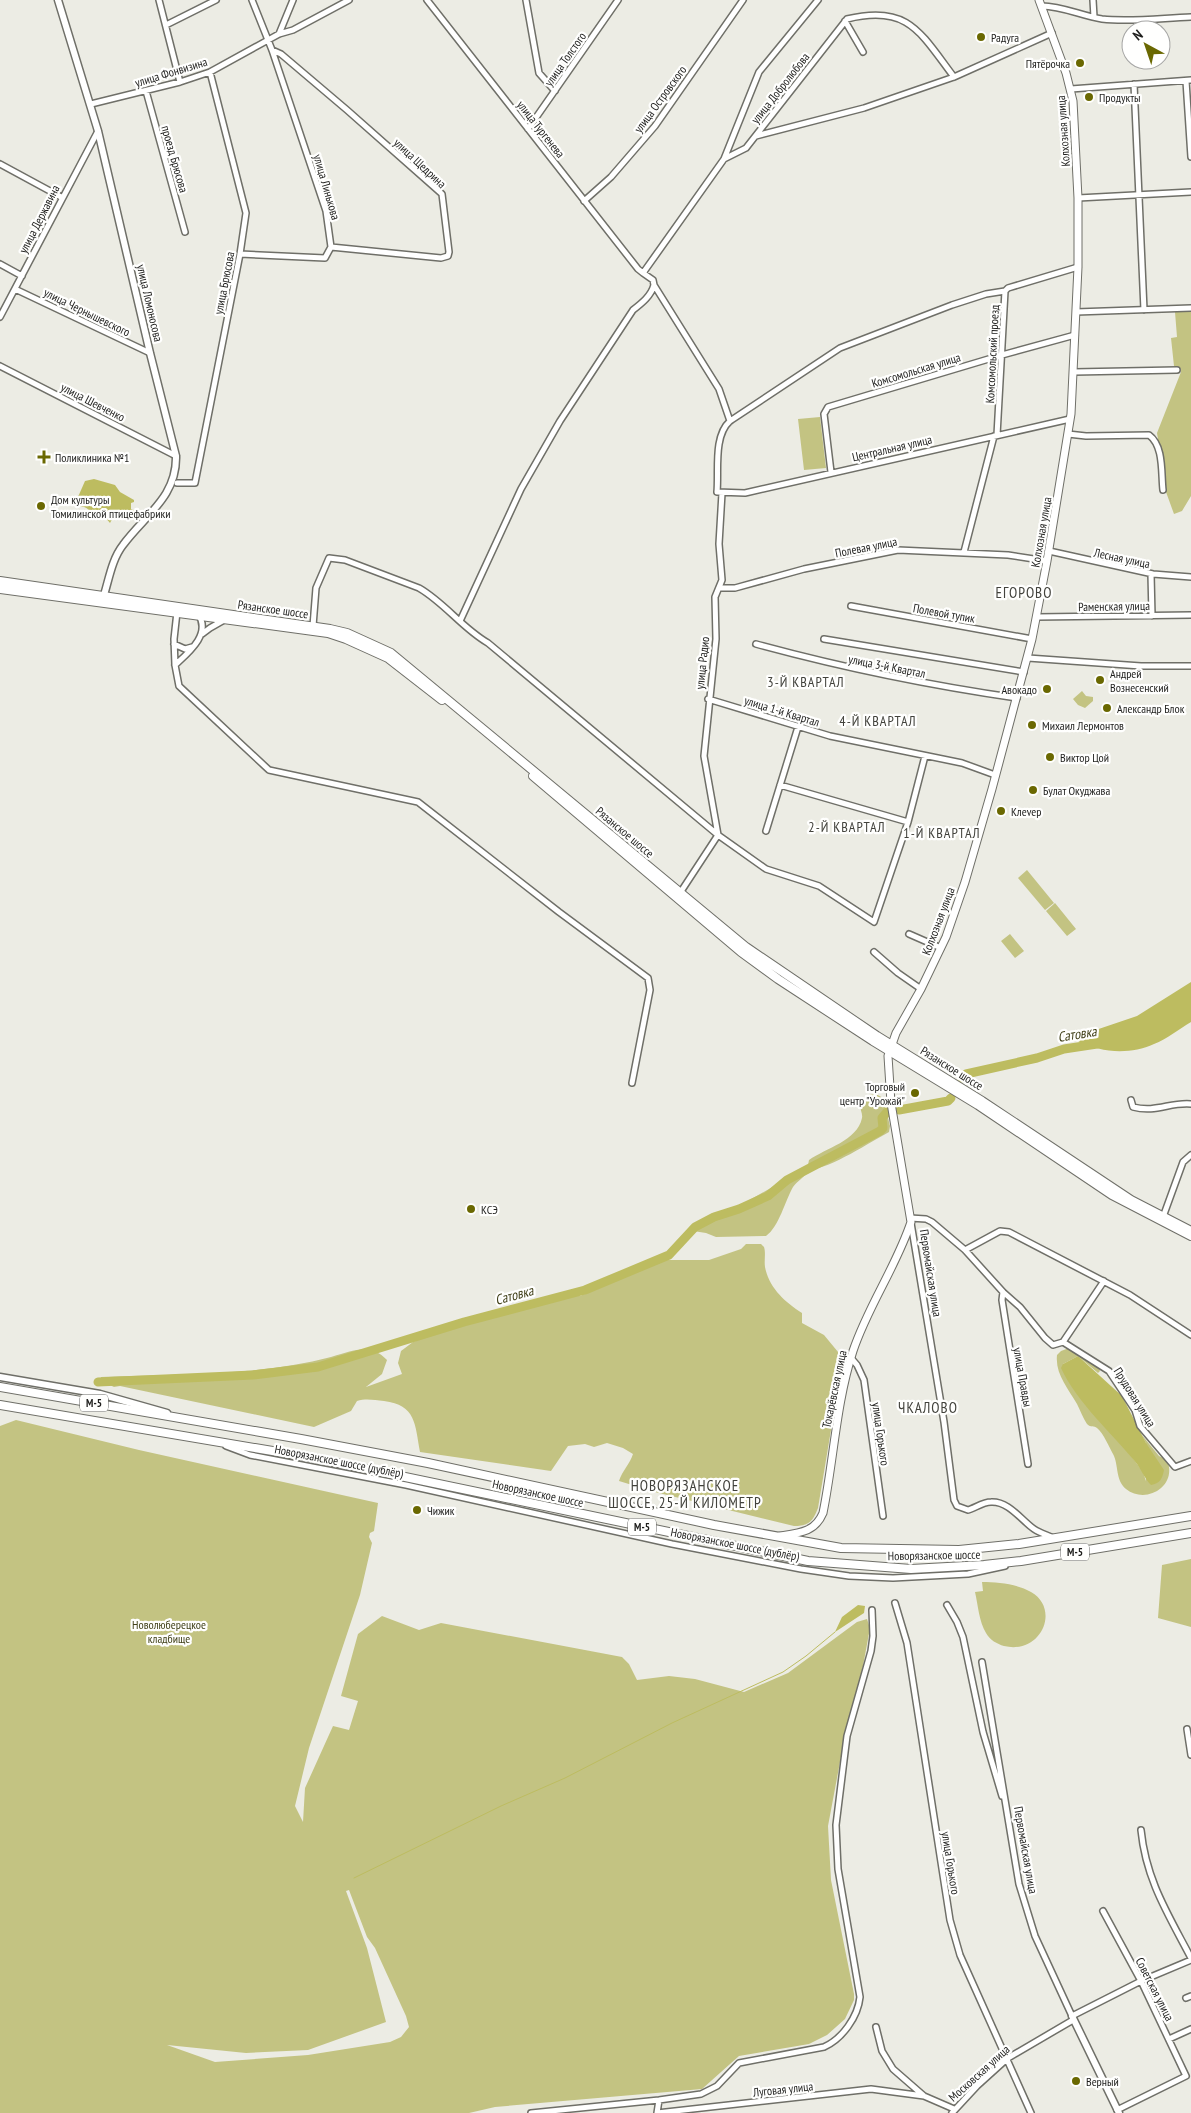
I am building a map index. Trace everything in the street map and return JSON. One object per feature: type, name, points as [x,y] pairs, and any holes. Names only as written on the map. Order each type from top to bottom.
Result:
[{"type":"main road","name":"Колхозная улица","points":[[890,1047],[941,948],[965,882],[1028,658],[1049,551],[1068,434],[1076,335],[1078,198],[1071,89],[1041,3]]},
{"type":"main road","name":"Рязанское шоссе","points":[[0,581],[104,595],[178,610],[200,617],[328,633],[388,658],[468,722],[741,952],[808,999],[982,1101],[1131,1200],[1191,1230]]},
{"type":"main road","name":"Рязанское шоссе","points":[[0,589],[178,610],[194,609],[313,626],[347,633],[376,645],[404,662],[680,893],[782,974],[1112,1195],[1191,1236]]},
{"type":"main road","name":"Первомайская улица","points":[[890,1047],[888,1062],[891,1102],[911,1220]]},
{"type":"main road","name":"Токарёвская улица","points":[[775,1537],[804,1532],[816,1525],[823,1512],[844,1386],[851,1358],[874,1300],[904,1239],[911,1220]]},
{"type":"main road","name":"Новорязанское шоссе","points":[[0,1387],[445,1466],[775,1537],[841,1548],[943,1550],[1053,1538],[1191,1516]]},
{"type":"main road","name":"Новорязанское шоссе","points":[[2,1405],[314,1458],[808,1561],[911,1568],[984,1565],[1021,1561],[1191,1533]]},
{"type":"street","name":"улица Ломоносова","points":[[58,0],[98,131],[176,456],[176,482],[119,550],[104,595]]},
{"type":"street","points":[[159,0],[180,82]]},
{"type":"street","points":[[166,24],[216,0]]},
{"type":"street","name":"улица Линькова","points":[[252,0],[269,41],[326,211],[331,247]]},
{"type":"street","points":[[279,34],[292,0]]},
{"type":"street","name":"улица Фонвизина","points":[[91,104],[180,82],[210,72],[279,34],[293,30],[348,0]]},
{"type":"street","name":"улица Тургенева","points":[[427,0],[641,272],[653,280],[654,285],[719,390],[730,420]]},
{"type":"street","points":[[526,0],[539,73],[554,91]]},
{"type":"street","name":"улица Толстого","points":[[528,129],[618,0]]},
{"type":"street","name":"улица Островского","points":[[584,201],[611,177],[655,126],[743,0]]},
{"type":"street","points":[[641,272],[724,159],[759,72],[818,0]]},
{"type":"street","points":[[1093,0],[1094,18]]},
{"type":"street","points":[[1041,3],[1094,18],[1126,20],[1191,17]]},
{"type":"street","points":[[863,52],[845,21],[847,18],[866,14],[890,15],[908,22],[954,77]]},
{"type":"street","name":"улица Добролюбова","points":[[756,136],[845,21]]},
{"type":"street","name":"улица Добролюбова","points":[[756,136],[864,108],[954,77],[1052,33]]},
{"type":"street","name":"улица Щедрина","points":[[272,50],[281,54],[442,194],[448,256],[441,258],[331,247]]},
{"type":"street","name":"улица Брюсова","points":[[176,482],[195,483],[240,254],[246,213],[210,72]]},
{"type":"street","points":[[1071,89],[1188,81],[1191,157]]},
{"type":"street","points":[[1134,84],[1144,310]]},
{"type":"street","name":"проезд Брюсова","points":[[146,91],[185,232]]},
{"type":"street","name":"улица Державина","points":[[0,317],[61,198],[98,131]]},
{"type":"street","points":[[724,159],[746,148],[756,136]]},
{"type":"street","points":[[0,164],[61,198]]},
{"type":"street","points":[[1078,198],[1191,192]]},
{"type":"street","points":[[240,254],[325,258],[331,247]]},
{"type":"street","points":[[0,264],[22,276]]},
{"type":"street","name":"Комсомольский проезд","points":[[964,552],[996,435],[1005,292],[1008,288],[1078,267]]},
{"type":"street","points":[[460,621],[518,496],[556,428],[599,358],[633,310],[647,298],[654,285]]},
{"type":"street","name":"улица Чернышевского","points":[[15,289],[150,353]]},
{"type":"street","points":[[730,420],[840,348],[952,305],[986,294],[1005,292]]},
{"type":"street","points":[[1076,312],[1191,308]]},
{"type":"street","name":"Комсомольская улица","points":[[832,472],[824,414],[828,407],[1002,354],[1076,335]]},
{"type":"street","name":"улица Шевченко","points":[[0,366],[176,456]]},
{"type":"street","points":[[1074,372],[1177,370]]},
{"type":"street","name":"Центральная улица","points":[[720,493],[745,492],[1070,419]]},
{"type":"street","name":"улица Радио","points":[[718,835],[704,756],[708,699],[716,639],[716,597],[722,580],[719,544],[718,441],[722,430],[730,420]]},
{"type":"street","points":[[1068,434],[1086,436],[1149,435],[1154,438],[1160,452],[1163,490]]},
{"type":"street","name":"Полевая улица","points":[[720,588],[734,588],[804,569],[898,550],[1008,555],[1047,561]]},
{"type":"street","name":"Лесная улица","points":[[1049,551],[1152,574],[1191,577]]},
{"type":"street","points":[[313,626],[316,588],[329,558],[344,560],[429,593],[475,635],[718,835],[766,869],[819,886],[874,922],[908,822],[925,756]]},
{"type":"street","points":[[1152,574],[1152,616]]},
{"type":"street","name":"Полевой тупик","points":[[851,606],[1032,639]]},
{"type":"street","points":[[194,609],[200,617],[202,634]]},
{"type":"street","points":[[178,610],[174,644],[175,666],[179,686],[269,770],[418,802],[648,978],[650,990],[632,1083]]},
{"type":"street","name":"Раменская улица","points":[[1037,617],[1191,615]]},
{"type":"street","points":[[175,666],[194,647],[202,634],[224,620]]},
{"type":"street","points":[[824,639],[1024,672]]},
{"type":"street","points":[[174,644],[185,649],[194,647]]},
{"type":"street","name":"улица 3-й Квартал","points":[[756,644],[830,664],[937,686],[1017,698]]},
{"type":"street","points":[[1028,658],[1141,666],[1191,666]]},
{"type":"street","name":"улица 1-й Квартал","points":[[708,699],[830,736],[962,763],[995,774]]},
{"type":"street","points":[[766,831],[798,727]]},
{"type":"street","points":[[780,785],[908,822]]},
{"type":"street","points":[[680,893],[718,835]]},
{"type":"street","points":[[909,934],[941,948]]},
{"type":"street","points":[[874,952],[898,973],[921,989]]},
{"type":"street","points":[[1131,1100],[1133,1107],[1142,1110],[1191,1104]]},
{"type":"street","points":[[1163,1217],[1184,1162],[1191,1154]]},
{"type":"street","name":"Прудовая улица","points":[[911,1220],[929,1220],[965,1250],[1003,1292],[1020,1307],[1049,1342],[1053,1345],[1063,1342],[1109,1371],[1135,1410],[1140,1426],[1175,1467],[1191,1461]]},
{"type":"street","name":"Первомайская улица","points":[[911,1220],[944,1422],[954,1500],[957,1506],[968,1510],[984,1503],[1000,1504],[1016,1513],[1035,1529],[1053,1538]]},
{"type":"street","points":[[965,1250],[1000,1231],[1009,1232],[1130,1295],[1191,1335]]},
{"type":"street","points":[[1063,1342],[1104,1281]]},
{"type":"street","name":"улица Правды","points":[[1003,1292],[1002,1300],[1010,1357],[1028,1464]]},
{"type":"street","name":"улица Горького","points":[[851,1358],[857,1365],[864,1380],[883,1516]]},
{"type":"street","points":[[0,1377],[100,1394],[187,1419]]},
{"type":"street","name":"улица Горького","points":[[896,1603],[906,1643],[950,1920],[960,1955],[1032,2113]]},
{"type":"street","points":[[947,1605],[963,1636],[983,1732],[1007,1813]]},
{"type":"street","points":[[532,2113],[701,2094],[717,2086],[733,2069],[746,2061],[813,2050],[832,2043],[846,2028],[859,2006],[860,1997],[838,1869],[836,1825],[847,1736],[871,1651],[873,1636],[872,1610]]},
{"type":"street","name":"Первомайская улица","points":[[982,1662],[1019,1884],[1024,1904],[1035,1936],[1072,2018],[1118,2112]]},
{"type":"street","points":[[1187,1729],[1191,1755]]},
{"type":"street","points":[[1141,1830],[1144,1856],[1152,1880],[1191,1959]]},
{"type":"street","name":"Советская улица","points":[[1103,1911],[1141,1982],[1186,2076],[1118,2112]]},
{"type":"street","name":"Московская улица","points":[[953,2111],[1008,2058],[1072,2018],[1141,1982],[1191,1959]]},
{"type":"street","points":[[876,2027],[882,2051],[892,2069],[924,2096],[953,2111]]},
{"type":"street","points":[[1169,2039],[1191,2030]]},
{"type":"street","name":"Луговая улица","points":[[659,2100],[657,2112],[871,2089],[924,2096]]},
{"type":"green space","points":[[1175,312],[1191,312],[1191,496],[1182,511],[1174,514],[1166,492],[1157,433],[1181,372],[1181,369],[1174,366],[1171,338],[1177,337]]},
{"type":"green space","points":[[820,417],[826,468],[804,470],[798,419]]},
{"type":"green space","points":[[1082,691],[1086,696],[1093,697],[1093,701],[1085,708],[1078,705],[1073,699]]},
{"type":"green space","points":[[1027,870],[1054,903],[1045,910],[1018,878]]},
{"type":"green space","points":[[1055,903],[1076,929],[1067,936],[1046,911]]},
{"type":"green space","points":[[1010,934],[1024,951],[1015,958],[1001,941]]},
{"type":"green space","points":[[876,1094],[883,1098],[890,1126],[889,1132],[839,1160],[812,1169],[808,1165],[809,1160],[854,1133],[862,1118],[860,1102],[869,1095]]},
{"type":"green space","points":[[804,1169],[807,1172],[793,1187],[775,1227],[766,1236],[716,1237],[693,1231],[698,1223],[739,1206]]},
{"type":"green space","points":[[746,1244],[761,1244],[764,1247],[765,1267],[774,1288],[784,1299],[802,1313],[802,1323],[824,1335],[843,1358],[818,1508],[810,1522],[803,1525],[794,1526],[655,1492],[619,1481],[633,1454],[623,1448],[607,1443],[594,1447],[585,1444],[568,1446],[551,1471],[420,1452],[412,1418],[408,1412],[395,1403],[367,1399],[357,1401],[351,1411],[314,1427],[120,1386],[114,1387],[101,1381],[101,1377],[217,1373],[275,1368],[354,1351],[367,1350],[380,1354],[387,1360],[382,1374],[366,1387],[402,1374],[398,1363],[401,1351],[413,1342],[460,1325],[571,1295],[580,1296],[664,1260],[709,1260],[741,1249]]},
{"type":"green space","points":[[1069,1348],[1098,1365],[1100,1371],[1098,1373],[1078,1356],[1063,1364],[1143,1472],[1146,1481],[1146,1443],[1141,1434],[1159,1456],[1167,1460],[1168,1478],[1158,1490],[1151,1494],[1142,1495],[1126,1489],[1120,1481],[1115,1458],[1106,1441],[1097,1428],[1087,1424],[1060,1375],[1057,1355]]},
{"type":"green space","name":"Новолюберецкое кладбище","points":[[16,1420],[139,1450],[378,1503],[374,1531],[370,1533],[369,1537],[372,1543],[360,1595],[309,1748],[295,1806],[303,1822],[305,1788],[333,1726],[349,1730],[358,1701],[341,1696],[358,1634],[382,1616],[419,1630],[441,1623],[622,1657],[629,1664],[637,1680],[669,1676],[695,1679],[744,1692],[788,1673],[857,1622],[867,1619],[870,1628],[863,1666],[843,1746],[828,1826],[831,1880],[854,1994],[854,2000],[845,2019],[827,2035],[809,2044],[739,2056],[702,2089],[495,2107],[469,2113],[0,2113],[0,1426]],"holes":[[[349,1890],[367,1937],[375,1948],[406,2016],[409,2027],[401,2037],[390,2042],[308,2055],[215,2062],[167,2045],[246,2053],[308,2050],[386,2022],[367,1948],[346,1891]]]},
{"type":"green space","points":[[1191,1559],[1191,1627],[1158,1618],[1162,1565]]},
{"type":"green space","points":[[982,1582],[1014,1585],[1031,1592],[1040,1600],[1045,1609],[1045,1619],[1043,1629],[1037,1637],[1028,1644],[1017,1647],[1001,1645],[990,1638],[982,1624],[975,1592],[983,1591]]},
{"type":"shaded area","points":[[94,479],[115,485],[120,492],[134,500],[131,503],[131,509],[135,511],[130,519],[126,520],[120,516],[113,517],[110,523],[105,518],[79,506],[80,501],[78,497],[85,481]]},
{"type":"shaded area","points":[[1191,982],[1191,1022],[1164,1039],[1145,1048],[1125,1051],[1096,1048],[1078,1041],[1078,1036],[1137,1016]]},
{"type":"shaded area","points":[[1078,1356],[1122,1396],[1146,1443],[1164,1470],[1159,1482],[1151,1485],[1149,1483],[1137,1464],[1076,1394],[1061,1368],[1063,1364]]},
{"type":"shaded area","points":[[858,1605],[865,1606],[864,1613],[835,1632],[842,1617]]},
{"type":"waterway","name":"Сатовка","points":[[962,1078],[966,1074],[1037,1058],[1064,1049],[1097,1044]]},
{"type":"waterway","name":"Сатовка","points":[[899,1110],[948,1101],[951,1098]]},
{"type":"waterway","name":"Сатовка","points":[[98,1382],[253,1375],[318,1367],[464,1322],[585,1290],[669,1255],[695,1227],[714,1217],[739,1209],[768,1196],[787,1180],[880,1131],[883,1128],[882,1118],[887,1112]]},
{"type":"waterway","points":[[354,1878],[501,1806],[565,1778],[672,1723],[783,1672],[835,1632]]},
{"type":"place","name":"Радуга","points":[[981,37]]},
{"type":"place","name":"Пятёрочка","points":[[1080,63]]},
{"type":"place","name":"Продукты","points":[[1089,97]]},
{"type":"place","name":"Поликлиника №1","points":[[44,457]]},
{"type":"place","name":"Дом культуры Томилинской птицефабрики","points":[[41,506]]},
{"type":"place","name":"Андрей Вознесенский","points":[[1100,680]]},
{"type":"place","name":"Авокадо","points":[[1047,689]]},
{"type":"place","name":"Александр Блок","points":[[1107,708]]},
{"type":"place","name":"Михаил Лермонтов","points":[[1032,725]]},
{"type":"place","name":"Виктор Цой","points":[[1050,757]]},
{"type":"place","name":"Булат Окуджава","points":[[1033,790]]},
{"type":"place","name":"Клеvер","points":[[1001,811]]},
{"type":"place","name":"Торговый центр \"Урожай\"","points":[[915,1093]]},
{"type":"place","name":"КСЭ","points":[[471,1209]]},
{"type":"place","name":"Чижик","points":[[417,1510]]},
{"type":"place","name":"Верный","points":[[1076,2081]]},
{"type":"district","name":"ЕГОРОВО","points":[[1024,592]]},
{"type":"district","name":"3-Й КВАРТАЛ","points":[[806,682]]},
{"type":"district","name":"4-Й КВАРТАЛ","points":[[878,721]]},
{"type":"district","name":"2-Й КВАРТАЛ","points":[[847,827]]},
{"type":"district","name":"1-Й КВАРТАЛ","points":[[942,833]]},
{"type":"district","name":"ЧКАЛОВО","points":[[928,1407]]},
{"type":"district","name":"НОВОРЯЗАНСКОЕ ШОССЕ, 25-Й КИЛОМЕТР","points":[[685,1494]]}]
